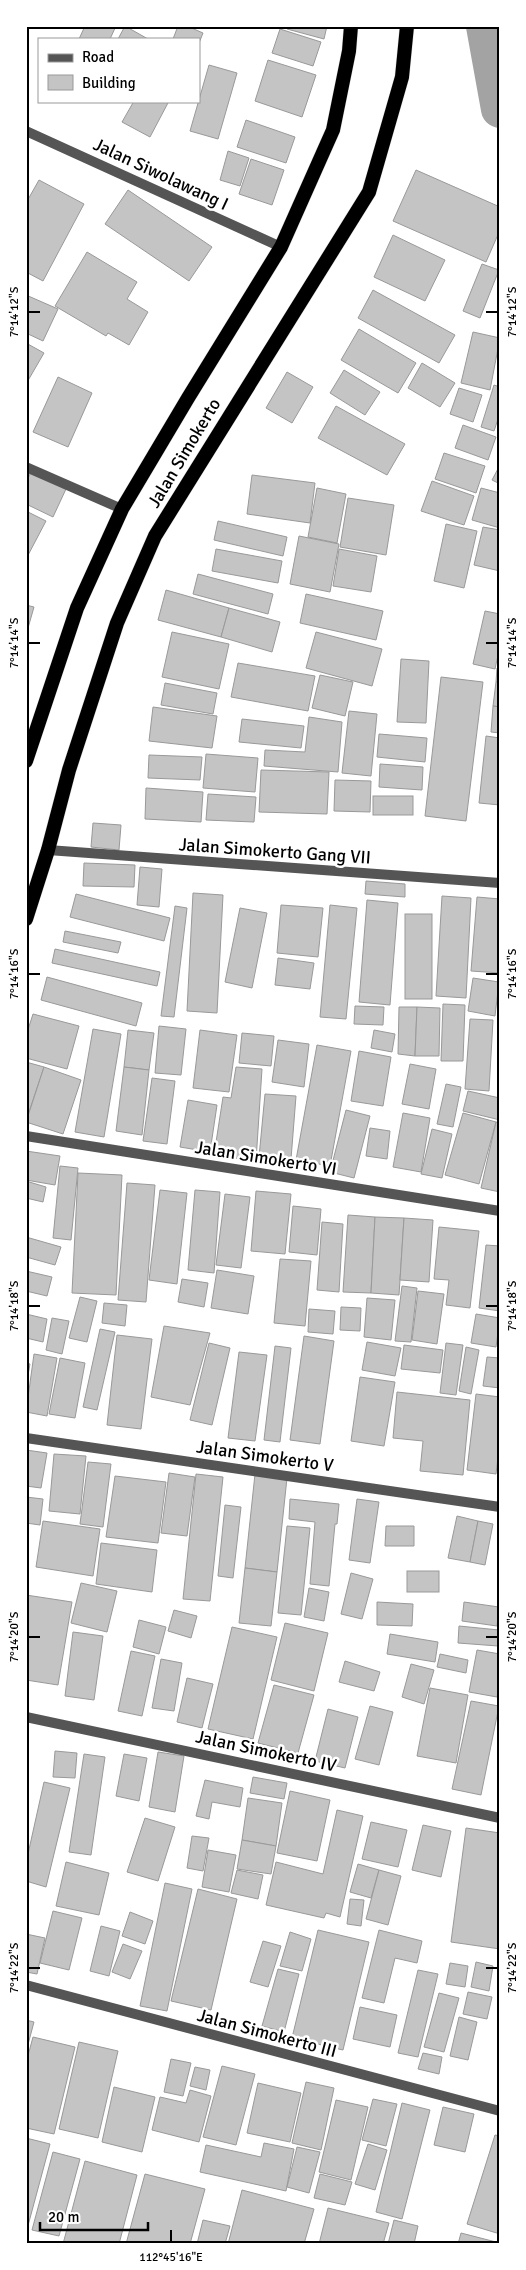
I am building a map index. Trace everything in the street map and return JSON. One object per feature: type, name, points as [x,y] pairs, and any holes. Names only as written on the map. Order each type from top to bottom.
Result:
[{"type":"highway","name":"Jalan Simokerto","points":[[26,760],[77,608],[122,509],[282,248],[333,130],[349,51],[351,26]]},
{"type":"highway","name":"Jalan Simokerto","points":[[26,919],[48,850],[69,770],[117,623],[155,536],[369,192],[402,77],[407,26]]},
{"type":"street","name":"Jalan Siwolawang I","points":[[26,130],[282,248]]},
{"type":"street","points":[[26,467],[122,509]]},
{"type":"street","name":"Jalan Simokerto Gang VII","points":[[48,850],[500,883]]},
{"type":"street","name":"Jalan Simokerto VI","points":[[26,1136],[500,1211]]},
{"type":"street","name":"Jalan Simokerto V","points":[[26,1438],[500,1507]]},
{"type":"street","name":"Jalan Simokerto IV","points":[[26,1717],[500,1818]]},
{"type":"street","name":"Jalan Simokerto III","points":[[26,1985],[500,2111]]},
{"type":"building","points":[[85,26],[116,26],[110,38],[79,38]]},
{"type":"building","points":[[125,26],[146,38],[119,38]]},
{"type":"building","points":[[178,26],[187,26],[203,33],[200,40],[200,38],[173,38]]},
{"type":"building","points":[[288,26],[327,26],[324,39],[287,29]]},
{"type":"building","points":[[280,29],[321,42],[313,66],[272,53]]},
{"type":"building","points":[[268,60],[316,75],[302,117],[255,101]]},
{"type":"building","points":[[209,65],[237,73],[218,139],[190,131],[198,102],[200,102]]},
{"type":"building","points":[[133,102],[168,102],[150,137],[122,122]]},
{"type":"building","points":[[246,120],[295,137],[286,163],[237,147]]},
{"type":"building","points":[[228,151],[249,158],[240,186],[220,180]]},
{"type":"building","points":[[251,159],[284,170],[272,205],[239,194]]},
{"type":"building","points":[[416,170],[500,207],[500,230],[486,262],[393,221]]},
{"type":"building","points":[[39,180],[84,204],[43,281],[26,272],[26,203]]},
{"type":"building","points":[[128,190],[212,247],[189,281],[105,224]]},
{"type":"building","points":[[393,235],[445,260],[425,301],[374,277]]},
{"type":"building","points":[[87,252],[137,282],[127,299],[148,312],[129,345],[108,333],[106,336],[55,306]]},
{"type":"building","points":[[482,264],[499,270],[480,318],[463,311]]},
{"type":"building","points":[[373,290],[455,335],[439,363],[358,318]]},
{"type":"building","points":[[26,295],[58,309],[43,341],[26,333]]},
{"type":"building","points":[[359,329],[416,363],[398,393],[341,360]]},
{"type":"building","points":[[473,332],[500,338],[490,390],[461,383]]},
{"type":"building","points":[[26,343],[44,353],[26,384]]},
{"type":"building","points":[[422,363],[455,383],[440,407],[408,388]]},
{"type":"building","points":[[344,370],[380,392],[365,415],[330,393]]},
{"type":"building","points":[[287,372],[313,387],[292,423],[266,408]]},
{"type":"building","points":[[58,377],[92,393],[68,447],[33,432]]},
{"type":"building","points":[[494,385],[500,387],[500,413],[494,431],[481,427]]},
{"type":"building","points":[[459,388],[482,395],[473,422],[450,414]]},
{"type":"building","points":[[336,406],[405,444],[387,475],[318,438]]},
{"type":"building","points":[[463,425],[496,437],[488,460],[455,448]]},
{"type":"building","points":[[444,453],[485,466],[476,493],[435,479]]},
{"type":"building","points":[[500,465],[500,484],[492,480]]},
{"type":"building","points":[[31,472],[66,489],[53,517],[26,504],[26,482]]},
{"type":"building","points":[[252,475],[315,483],[310,523],[247,514]]},
{"type":"building","points":[[432,481],[474,496],[464,525],[421,511]]},
{"type":"building","points":[[317,488],[346,494],[337,543],[308,537]]},
{"type":"building","points":[[481,488],[500,493],[500,528],[472,520]]},
{"type":"building","points":[[348,498],[394,505],[386,555],[340,547]]},
{"type":"building","points":[[26,511],[46,521],[26,559]]},
{"type":"building","points":[[218,521],[287,537],[283,556],[214,540]]},
{"type":"building","points":[[446,524],[477,531],[464,588],[434,581]]},
{"type":"building","points":[[483,527],[500,530],[500,571],[474,565]]},
{"type":"building","points":[[299,536],[339,544],[330,592],[290,584]]},
{"type":"building","points":[[216,549],[282,561],[278,583],[212,571]]},
{"type":"building","points":[[339,549],[377,556],[371,592],[333,586]]},
{"type":"building","points":[[198,574],[273,594],[268,614],[193,594]]},
{"type":"building","points":[[166,590],[229,608],[221,637],[158,620]]},
{"type":"building","points":[[306,594],[383,611],[376,640],[300,623]]},
{"type":"building","points":[[26,605],[34,607],[26,635]]},
{"type":"building","points":[[229,608],[280,622],[272,652],[221,637]]},
{"type":"building","points":[[485,611],[500,614],[500,646],[495,669],[473,664]]},
{"type":"building","points":[[172,632],[229,644],[219,689],[162,677]]},
{"type":"building","points":[[316,632],[382,649],[372,686],[306,668]]},
{"type":"building","points":[[401,659],[429,661],[426,723],[397,722]]},
{"type":"building","points":[[238,663],[315,676],[308,711],[231,697]]},
{"type":"building","points":[[497,668],[500,668],[500,682],[496,682]]},
{"type":"building","points":[[320,675],[353,682],[345,716],[312,708]]},
{"type":"building","points":[[441,677],[483,682],[466,821],[425,816]]},
{"type":"building","points":[[496,682],[500,682],[500,707],[493,706]]},
{"type":"building","points":[[165,683],[217,693],[213,714],[161,705]]},
{"type":"building","points":[[493,706],[500,707],[500,733],[491,732]]},
{"type":"building","points":[[153,707],[217,716],[212,748],[149,741]]},
{"type":"building","points":[[349,711],[377,714],[371,776],[342,773]]},
{"type":"building","points":[[309,717],[342,722],[338,772],[264,766],[265,750],[305,752]]},
{"type":"building","points":[[242,719],[304,726],[301,748],[239,742]]},
{"type":"building","points":[[379,734],[427,738],[425,762],[377,757]]},
{"type":"building","points":[[486,736],[500,738],[500,805],[479,803]]},
{"type":"building","points":[[206,754],[258,758],[255,792],[203,788]]},
{"type":"building","points":[[149,755],[202,757],[200,780],[148,778]]},
{"type":"building","points":[[380,764],[423,767],[422,790],[379,787]]},
{"type":"building","points":[[261,770],[329,772],[327,814],[259,812]]},
{"type":"building","points":[[335,780],[371,781],[370,812],[334,811]]},
{"type":"building","points":[[146,788],[203,792],[201,822],[145,819]]},
{"type":"building","points":[[208,794],[256,797],[254,822],[206,820]]},
{"type":"building","points":[[373,796],[413,796],[413,815],[373,815]]},
{"type":"building","points":[[93,823],[121,825],[119,850],[91,847]]},
{"type":"building","points":[[84,863],[135,865],[134,887],[83,886]]},
{"type":"building","points":[[140,867],[162,869],[159,907],[137,905]]},
{"type":"building","points":[[366,881],[405,884],[405,897],[365,894]]},
{"type":"building","points":[[193,893],[223,895],[217,1013],[187,1011]]},
{"type":"building","points":[[76,894],[170,918],[164,941],[70,917]]},
{"type":"building","points":[[442,896],[471,898],[466,998],[436,996]]},
{"type":"building","points":[[477,897],[500,899],[500,973],[471,971]]},
{"type":"building","points":[[367,900],[398,903],[390,1005],[359,1002]]},
{"type":"building","points":[[281,905],[323,908],[318,957],[277,953]]},
{"type":"building","points":[[330,905],[357,908],[346,1019],[320,1017]]},
{"type":"building","points":[[175,906],[187,908],[174,1017],[161,1016]]},
{"type":"building","points":[[240,908],[267,913],[252,988],[225,982]]},
{"type":"building","points":[[405,914],[432,914],[432,999],[405,999]]},
{"type":"building","points":[[65,931],[121,942],[118,953],[63,942]]},
{"type":"building","points":[[55,949],[160,972],[157,986],[52,963]]},
{"type":"building","points":[[278,958],[314,963],[310,989],[275,985]]},
{"type":"building","points":[[47,977],[142,1003],[136,1026],[41,1000]]},
{"type":"building","points":[[473,978],[499,982],[495,1016],[468,1011]]},
{"type":"building","points":[[443,1004],[465,1005],[463,1061],[441,1061]]},
{"type":"building","points":[[355,1006],[384,1007],[383,1025],[354,1024]]},
{"type":"building","points":[[399,1007],[417,1007],[415,1056],[398,1054]]},
{"type":"building","points":[[417,1007],[440,1008],[439,1056],[415,1056]]},
{"type":"building","points":[[33,1014],[79,1026],[67,1069],[26,1058],[26,1036]]},
{"type":"building","points":[[470,1019],[493,1020],[489,1091],[465,1089]]},
{"type":"building","points":[[159,1026],[186,1029],[181,1075],[155,1073]]},
{"type":"building","points":[[93,1029],[121,1034],[104,1137],[75,1132]]},
{"type":"building","points":[[128,1030],[154,1033],[149,1070],[124,1067]]},
{"type":"building","points":[[200,1030],[237,1035],[229,1092],[193,1088]]},
{"type":"building","points":[[374,1030],[395,1034],[392,1052],[371,1048]]},
{"type":"building","points":[[242,1033],[274,1036],[271,1066],[239,1063]]},
{"type":"building","points":[[278,1040],[309,1044],[304,1087],[272,1082]]},
{"type":"building","points":[[317,1045],[351,1051],[330,1166],[296,1160]]},
{"type":"building","points":[[359,1051],[391,1057],[383,1106],[351,1101]]},
{"type":"building","points":[[26,1062],[44,1067],[26,1121]]},
{"type":"building","points":[[410,1064],[436,1069],[429,1109],[402,1104]]},
{"type":"building","points":[[44,1067],[81,1080],[63,1134],[26,1122]]},
{"type":"building","points":[[124,1067],[149,1070],[142,1135],[116,1131]]},
{"type":"building","points":[[236,1067],[262,1069],[256,1161],[214,1155],[223,1097],[231,1098]]},
{"type":"building","points":[[152,1078],[175,1081],[167,1144],[143,1141]]},
{"type":"building","points":[[446,1084],[461,1087],[453,1127],[437,1124]]},
{"type":"building","points":[[468,1091],[500,1098],[500,1120],[463,1111]]},
{"type":"building","points":[[265,1094],[296,1096],[291,1159],[259,1157]]},
{"type":"building","points":[[188,1100],[217,1105],[210,1152],[180,1147]]},
{"type":"building","points":[[346,1110],[370,1116],[354,1178],[330,1172]]},
{"type":"building","points":[[403,1113],[430,1118],[421,1172],[393,1167]]},
{"type":"building","points":[[463,1113],[496,1122],[479,1184],[445,1175]]},
{"type":"building","points":[[496,1122],[500,1123],[500,1192],[481,1188]]},
{"type":"building","points":[[370,1128],[390,1131],[387,1159],[366,1156]]},
{"type":"building","points":[[432,1129],[452,1134],[442,1178],[421,1174]]},
{"type":"building","points":[[26,1151],[60,1156],[55,1185],[26,1180]]},
{"type":"building","points":[[60,1166],[78,1168],[71,1240],[53,1238]]},
{"type":"building","points":[[78,1173],[122,1175],[116,1295],[72,1293]]},
{"type":"building","points":[[26,1181],[46,1187],[43,1202],[26,1198]]},
{"type":"building","points":[[127,1183],[155,1185],[146,1302],[118,1300]]},
{"type":"building","points":[[160,1190],[187,1193],[177,1284],[149,1280]]},
{"type":"building","points":[[195,1190],[220,1192],[214,1273],[188,1270]]},
{"type":"building","points":[[256,1191],[291,1194],[285,1254],[251,1251]]},
{"type":"building","points":[[225,1194],[250,1197],[241,1268],[216,1265]]},
{"type":"building","points":[[293,1206],[321,1209],[317,1255],[289,1252]]},
{"type":"building","points":[[348,1215],[375,1217],[371,1293],[343,1292]]},
{"type":"building","points":[[375,1217],[404,1218],[399,1295],[371,1293]]},
{"type":"building","points":[[404,1218],[433,1220],[429,1282],[400,1280]]},
{"type":"building","points":[[322,1222],[343,1224],[339,1292],[317,1290]]},
{"type":"building","points":[[439,1227],[479,1231],[470,1308],[446,1305],[449,1280],[434,1279]]},
{"type":"building","points":[[26,1237],[61,1247],[55,1265],[26,1257]]},
{"type":"building","points":[[486,1245],[500,1246],[500,1311],[479,1308]]},
{"type":"building","points":[[280,1259],[311,1261],[305,1326],[274,1323]]},
{"type":"building","points":[[217,1270],[254,1276],[248,1314],[211,1308]]},
{"type":"building","points":[[26,1271],[52,1277],[47,1296],[26,1291]]},
{"type":"building","points":[[182,1279],[208,1283],[204,1307],[178,1302]]},
{"type":"building","points":[[402,1286],[417,1288],[411,1342],[395,1341]]},
{"type":"building","points":[[418,1291],[444,1294],[437,1344],[412,1340]]},
{"type":"building","points":[[80,1297],[97,1301],[87,1342],[69,1338]]},
{"type":"building","points":[[367,1298],[395,1300],[391,1340],[364,1337]]},
{"type":"building","points":[[104,1303],[127,1305],[125,1326],[102,1323]]},
{"type":"building","points":[[341,1307],[361,1308],[360,1331],[340,1330]]},
{"type":"building","points":[[309,1309],[335,1311],[333,1334],[308,1332]]},
{"type":"building","points":[[26,1314],[47,1319],[43,1342],[26,1338]]},
{"type":"building","points":[[476,1314],[500,1318],[496,1347],[471,1343]]},
{"type":"building","points":[[52,1318],[69,1321],[62,1354],[46,1350]]},
{"type":"building","points":[[164,1326],[210,1333],[190,1405],[151,1397]]},
{"type":"building","points":[[100,1329],[115,1332],[97,1410],[83,1407]]},
{"type":"building","points":[[117,1335],[152,1339],[141,1429],[107,1425]]},
{"type":"building","points":[[304,1336],[334,1341],[320,1444],[290,1440]]},
{"type":"building","points":[[367,1342],[401,1348],[395,1376],[362,1370]]},
{"type":"building","points":[[209,1343],[230,1348],[212,1425],[190,1420]]},
{"type":"building","points":[[446,1343],[463,1345],[456,1395],[440,1393]]},
{"type":"building","points":[[404,1345],[443,1350],[440,1373],[401,1369]]},
{"type":"building","points":[[275,1346],[291,1348],[280,1442],[264,1440]]},
{"type":"building","points":[[466,1347],[479,1350],[471,1394],[459,1391]]},
{"type":"building","points":[[239,1352],[267,1355],[255,1441],[228,1438]]},
{"type":"building","points":[[34,1354],[57,1358],[47,1416],[26,1412]]},
{"type":"building","points":[[487,1357],[500,1358],[500,1388],[483,1386]]},
{"type":"building","points":[[60,1358],[85,1363],[75,1418],[49,1414]]},
{"type":"building","points":[[26,1363],[30,1364],[26,1387]]},
{"type":"building","points":[[360,1377],[395,1382],[384,1446],[351,1441]]},
{"type":"building","points":[[397,1392],[470,1400],[463,1475],[420,1471],[423,1441],[393,1438]]},
{"type":"building","points":[[476,1394],[500,1397],[500,1440],[496,1474],[467,1470]]},
{"type":"building","points":[[26,1450],[47,1453],[41,1488],[26,1486]]},
{"type":"building","points":[[54,1454],[86,1456],[80,1514],[49,1511]]},
{"type":"building","points":[[88,1462],[111,1464],[103,1527],[80,1524]]},
{"type":"building","points":[[169,1473],[195,1477],[187,1536],[161,1533]]},
{"type":"building","points":[[196,1474],[223,1477],[210,1601],[183,1599]]},
{"type":"building","points":[[255,1474],[287,1478],[277,1572],[245,1568]]},
{"type":"building","points":[[115,1476],[166,1482],[158,1543],[106,1537]]},
{"type":"building","points":[[26,1497],[43,1499],[40,1525],[26,1523]]},
{"type":"building","points":[[290,1499],[339,1504],[337,1524],[335,1524],[329,1586],[310,1584],[315,1522],[289,1519]]},
{"type":"building","points":[[357,1499],[379,1502],[370,1563],[349,1560]]},
{"type":"building","points":[[225,1505],[241,1507],[233,1578],[218,1576]]},
{"type":"building","points":[[457,1516],[478,1521],[470,1562],[448,1558]]},
{"type":"building","points":[[43,1521],[100,1529],[93,1576],[36,1567]]},
{"type":"building","points":[[478,1521],[493,1524],[485,1565],[470,1562]]},
{"type":"building","points":[[287,1526],[310,1528],[301,1615],[278,1613]]},
{"type":"building","points":[[386,1526],[414,1526],[414,1546],[385,1546]]},
{"type":"building","points":[[101,1543],[157,1550],[152,1592],[96,1584]]},
{"type":"building","points":[[245,1568],[277,1572],[271,1626],[239,1623]]},
{"type":"building","points":[[407,1571],[439,1571],[439,1592],[407,1592]]},
{"type":"building","points":[[351,1573],[373,1579],[362,1619],[341,1614]]},
{"type":"building","points":[[81,1583],[117,1591],[107,1632],[71,1623]]},
{"type":"building","points":[[309,1588],[329,1592],[324,1621],[304,1617]]},
{"type":"building","points":[[26,1595],[72,1602],[58,1685],[26,1680]]},
{"type":"building","points":[[377,1602],[413,1604],[412,1626],[377,1625]]},
{"type":"building","points":[[464,1602],[499,1607],[497,1626],[462,1621]]},
{"type":"building","points":[[174,1610],[197,1616],[191,1638],[168,1631]]},
{"type":"building","points":[[139,1620],[166,1627],[159,1654],[133,1647]]},
{"type":"building","points":[[285,1623],[328,1633],[314,1691],[271,1680]]},
{"type":"building","points":[[459,1626],[499,1630],[498,1646],[458,1643]]},
{"type":"building","points":[[232,1627],[277,1637],[253,1739],[208,1729]]},
{"type":"building","points":[[73,1632],[103,1636],[94,1700],[65,1696]]},
{"type":"building","points":[[390,1634],[438,1642],[435,1662],[387,1654]]},
{"type":"building","points":[[477,1650],[500,1654],[500,1681],[497,1697],[469,1692]]},
{"type":"building","points":[[131,1651],[155,1656],[142,1716],[118,1711]]},
{"type":"building","points":[[440,1654],[468,1660],[466,1673],[437,1667]]},
{"type":"building","points":[[161,1659],[182,1663],[174,1711],[152,1708]]},
{"type":"building","points":[[345,1661],[380,1672],[374,1691],[339,1682]]},
{"type":"building","points":[[411,1664],[434,1670],[424,1704],[402,1697]]},
{"type":"building","points":[[187,1678],[213,1684],[202,1728],[177,1722]]},
{"type":"building","points":[[274,1685],[314,1695],[298,1753],[258,1743]]},
{"type":"building","points":[[430,1688],[468,1695],[456,1763],[417,1756]]},
{"type":"building","points":[[471,1701],[499,1706],[481,1795],[452,1789]]},
{"type":"building","points":[[370,1706],[393,1712],[379,1765],[355,1759]]},
{"type":"building","points":[[328,1709],[358,1717],[345,1768],[315,1761]]},
{"type":"building","points":[[55,1751],[77,1753],[75,1778],[53,1777]]},
{"type":"building","points":[[158,1752],[184,1756],[175,1812],[149,1807]]},
{"type":"building","points":[[84,1754],[105,1757],[91,1855],[69,1852]]},
{"type":"building","points":[[124,1754],[147,1758],[139,1801],[116,1796]]},
{"type":"building","points":[[253,1777],[287,1783],[284,1799],[250,1793]]},
{"type":"building","points":[[205,1780],[243,1788],[240,1807],[212,1802],[209,1819],[196,1816]]},
{"type":"building","points":[[44,1782],[70,1788],[46,1887],[26,1881],[26,1863]]},
{"type":"building","points":[[290,1791],[330,1800],[317,1861],[277,1853]]},
{"type":"building","points":[[248,1798],[282,1803],[276,1846],[242,1840]]},
{"type":"building","points":[[337,1810],[363,1816],[340,1917],[326,1913],[324,1918],[266,1905],[276,1862],[323,1874]]},
{"type":"building","points":[[145,1818],[175,1827],[158,1881],[127,1872]]},
{"type":"building","points":[[371,1822],[407,1830],[398,1867],[362,1859]]},
{"type":"building","points":[[423,1825],[451,1831],[441,1877],[412,1870]]},
{"type":"building","points":[[466,1828],[500,1833],[500,1949],[451,1942]]},
{"type":"building","points":[[192,1836],[209,1838],[203,1871],[187,1868]]},
{"type":"building","points":[[242,1840],[276,1846],[271,1874],[237,1869]]},
{"type":"building","points":[[208,1850],[236,1855],[229,1892],[202,1887]]},
{"type":"building","points":[[66,1862],[109,1873],[99,1915],[56,1906]]},
{"type":"building","points":[[358,1864],[379,1870],[371,1898],[350,1892]]},
{"type":"building","points":[[237,1870],[263,1875],[258,1899],[231,1893]]},
{"type":"building","points":[[379,1870],[401,1876],[388,1925],[366,1919]]},
{"type":"building","points":[[165,1883],[192,1889],[167,2011],[140,2006]]},
{"type":"building","points":[[198,1889],[237,1899],[211,2010],[171,2001]]},
{"type":"building","points":[[350,1899],[364,1900],[361,1926],[347,1924]]},
{"type":"building","points":[[53,1911],[82,1918],[69,1970],[40,1963]]},
{"type":"building","points":[[130,1912],[153,1921],[145,1944],[122,1936]]},
{"type":"building","points":[[101,1926],[120,1931],[109,1976],[90,1971]]},
{"type":"building","points":[[318,1930],[369,1942],[343,2050],[292,2038]]},
{"type":"building","points":[[379,1930],[422,1941],[417,1963],[395,1958],[384,2003],[362,1998]]},
{"type":"building","points":[[290,1932],[311,1939],[302,1971],[280,1966]]},
{"type":"building","points":[[26,1934],[45,1938],[37,1974],[26,1972]]},
{"type":"building","points":[[263,1941],[281,1946],[268,1987],[250,1982]]},
{"type":"building","points":[[123,1944],[142,1951],[130,1979],[112,1972]]},
{"type":"building","points":[[476,1962],[493,1966],[489,1991],[471,1987]]},
{"type":"building","points":[[450,1963],[468,1966],[465,1987],[446,1984]]},
{"type":"building","points":[[278,1969],[299,1974],[284,2032],[262,2026]]},
{"type":"building","points":[[418,1970],[438,1974],[418,2057],[398,2053]]},
{"type":"building","points":[[468,1992],[492,1997],[487,2019],[463,2014]]},
{"type":"building","points":[[439,1993],[459,1998],[444,2052],[424,2047]]},
{"type":"building","points":[[360,2007],[397,2015],[390,2047],[353,2039]]},
{"type":"building","points":[[459,2017],[477,2022],[468,2060],[450,2056]]},
{"type":"building","points":[[26,2020],[34,2022],[26,2052]]},
{"type":"building","points":[[33,2037],[75,2047],[54,2134],[26,2128],[26,2063]]},
{"type":"building","points":[[79,2042],[118,2051],[98,2138],[59,2129]]},
{"type":"building","points":[[423,2053],[442,2057],[439,2074],[418,2069]]},
{"type":"building","points":[[171,2059],[191,2063],[183,2096],[164,2092]]},
{"type":"building","points":[[222,2066],[255,2074],[236,2145],[203,2137]]},
{"type":"building","points":[[195,2067],[210,2070],[206,2090],[190,2086]]},
{"type":"building","points":[[306,2082],[334,2088],[321,2150],[292,2143]]},
{"type":"building","points":[[258,2083],[301,2093],[290,2142],[247,2133]]},
{"type":"building","points":[[114,2087],[155,2097],[142,2152],[102,2142]]},
{"type":"building","points":[[190,2090],[211,2096],[199,2142],[152,2130],[160,2097],[186,2103]]},
{"type":"building","points":[[373,2099],[397,2104],[386,2146],[362,2140]]},
{"type":"building","points":[[336,2100],[368,2107],[351,2180],[319,2172]]},
{"type":"building","points":[[402,2103],[430,2110],[402,2219],[376,2212]]},
{"type":"building","points":[[443,2107],[474,2114],[465,2152],[434,2145]]},
{"type":"building","points":[[495,2135],[500,2136],[500,2234],[467,2224]]},
{"type":"building","points":[[26,2138],[50,2144],[26,2233]]},
{"type":"building","points":[[264,2143],[294,2149],[286,2191],[200,2172],[206,2145],[261,2157]]},
{"type":"building","points":[[368,2144],[387,2150],[375,2190],[355,2184]]},
{"type":"building","points":[[297,2147],[320,2152],[309,2193],[287,2187]]},
{"type":"building","points":[[53,2152],[80,2159],[59,2236],[32,2230]]},
{"type":"building","points":[[85,2161],[137,2175],[119,2244],[63,2244]]},
{"type":"building","points":[[145,2174],[205,2189],[190,2244],[126,2244]]},
{"type":"building","points":[[320,2174],[352,2182],[345,2205],[314,2198]]},
{"type":"building","points":[[242,2190],[314,2209],[304,2244],[228,2244]]},
{"type":"building","points":[[328,2208],[389,2223],[383,2244],[319,2244]]},
{"type":"building","points":[[203,2220],[230,2226],[225,2244],[197,2244]]},
{"type":"building","points":[[394,2220],[418,2226],[414,2244],[388,2244]]},
{"type":"building","points":[[461,2233],[496,2242],[496,2244],[458,2244]]},
{"type":"waterway","points":[[485,26],[500,109]]}]
